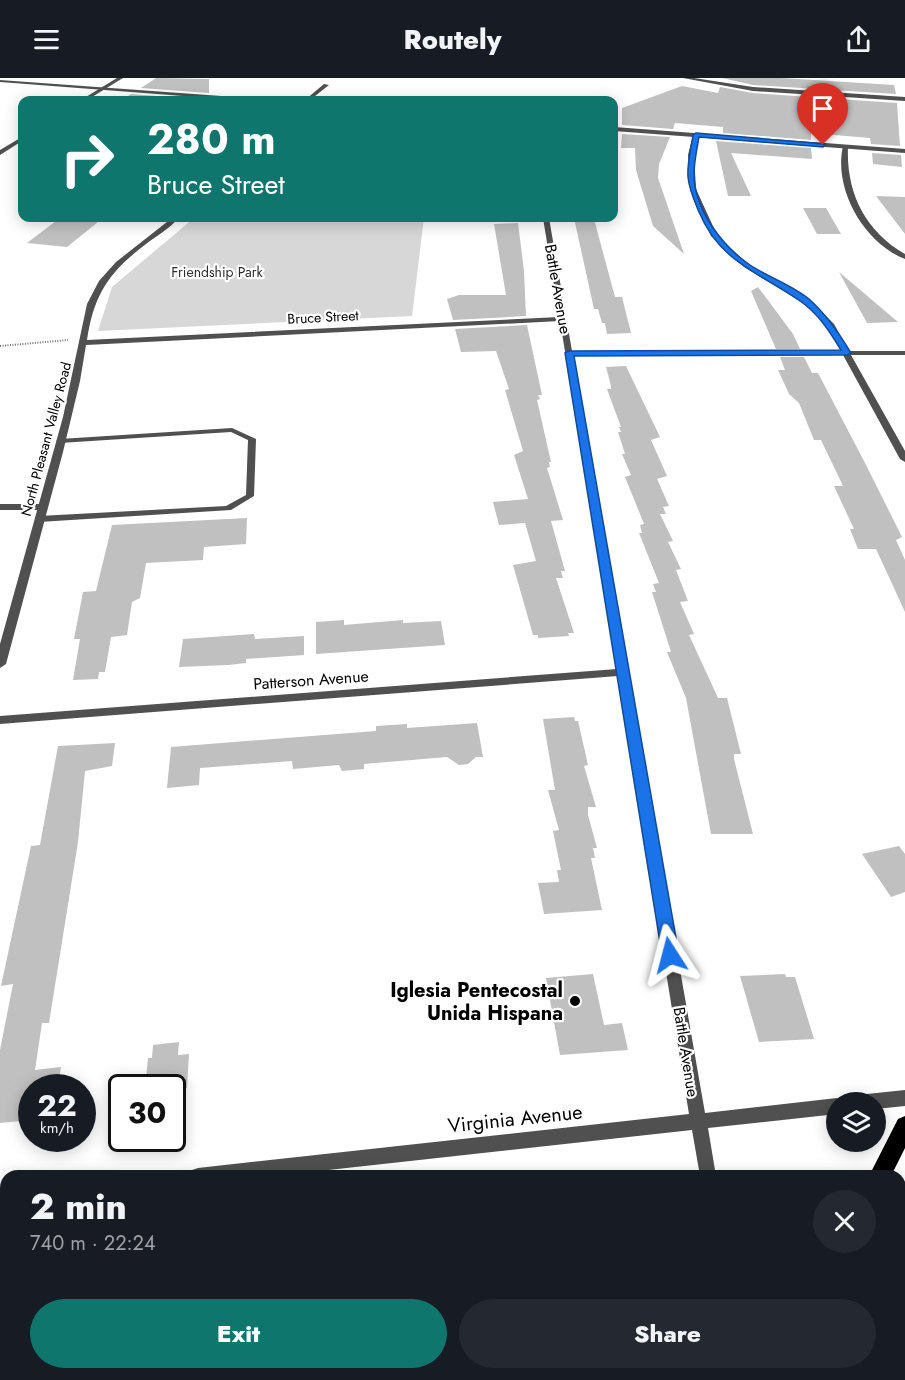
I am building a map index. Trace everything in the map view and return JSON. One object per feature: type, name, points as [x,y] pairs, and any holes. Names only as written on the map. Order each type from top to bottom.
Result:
[{"type":"main road","points":[[883,1170],[905,1126]]},
{"type":"street","points":[[91,96],[121,78]]},
{"type":"street","points":[[686,78],[744,88],[905,99]]},
{"type":"street","points":[[0,81],[196,96]]},
{"type":"street","points":[[312,96],[326,85]]},
{"type":"street","points":[[618,129],[905,151]]},
{"type":"street","points":[[696,135],[691,155],[693,189],[714,236],[746,266],[790,290],[815,309],[831,326],[905,459]]},
{"type":"street","points":[[0,153],[18,142]]},
{"type":"street","points":[[844,147],[851,199],[883,245],[905,257]]},
{"type":"street","name":"North Pleasant Valley Road","points":[[0,664],[76,382],[88,314],[103,281],[134,249],[170,222]]},
{"type":"street","name":"Battle Avenue","points":[[547,222],[707,1170]]},
{"type":"street","name":"Bruce Street","points":[[82,343],[564,319]]},
{"type":"street","points":[[569,353],[905,353]]},
{"type":"street","name":"Patterson Avenue","points":[[0,720],[624,672]]},
{"type":"street","points":[[886,1100],[905,1098]]},
{"type":"street","name":"Virginia Avenue","points":[[252,1170],[826,1107]]},
{"type":"lane","points":[[39,519],[228,508],[250,496],[252,439],[232,430],[60,441]]},
{"type":"lane","points":[[0,507],[42,507]]},
{"type":"path","points":[[0,346],[72,340],[82,343]]},
{"type":"green space","name":"Friendship Park","points":[[189,222],[424,222],[412,316],[98,331],[112,287]]},
{"type":"building","points":[[156,78],[209,79],[209,93],[141,88]]},
{"type":"building","points":[[722,78],[782,78],[894,85],[896,94],[753,85]]},
{"type":"building","points":[[682,86],[718,93],[720,87],[753,93],[897,103],[900,146],[871,144],[870,138],[811,133],[811,140],[723,133],[723,127],[675,123],[673,129],[622,125],[622,108]]},
{"type":"building","points":[[131,94],[157,96],[128,96]]},
{"type":"building","points":[[622,134],[670,137],[659,164],[658,178],[684,254],[653,226],[636,170],[635,148],[621,148]]},
{"type":"building","points":[[716,141],[811,148],[812,159],[731,153],[751,196],[728,196]]},
{"type":"building","points":[[872,153],[901,155],[902,167],[873,164]]},
{"type":"building","points":[[876,196],[905,197],[905,234]]},
{"type":"building","points":[[803,208],[826,208],[841,234],[817,234]]},
{"type":"building","points":[[55,222],[98,222],[67,247],[27,243]]},
{"type":"building","points":[[575,222],[595,222],[615,297],[622,297],[631,333],[607,334],[605,323],[602,323],[598,309],[594,309]]},
{"type":"building","points":[[518,223],[524,271],[526,316],[453,320],[447,299],[459,295],[506,295],[494,224]]},
{"type":"building","points":[[839,272],[898,322],[867,323]]},
{"type":"building","points":[[758,287],[793,334],[800,349],[776,349],[751,291]]},
{"type":"building","points":[[527,325],[542,395],[538,395],[540,399],[537,400],[551,462],[549,462],[550,467],[547,468],[563,520],[551,521],[565,571],[561,571],[563,578],[556,578],[574,633],[568,633],[569,636],[538,638],[538,635],[533,635],[513,565],[536,561],[525,523],[499,525],[493,502],[528,499],[514,455],[523,451],[505,390],[509,389],[496,351],[461,352],[455,329]]},
{"type":"building","points":[[780,357],[804,357],[812,373],[818,373],[902,537],[896,540],[905,560],[905,612],[876,549],[858,549],[850,529],[854,529],[834,486],[843,486],[821,440],[814,440],[799,403],[789,394],[778,370],[785,370]]},
{"type":"building","points":[[626,366],[660,437],[651,440],[667,476],[657,479],[669,506],[663,507],[666,514],[660,514],[673,541],[668,542],[681,569],[676,570],[688,601],[680,602],[694,634],[689,635],[718,698],[727,698],[741,754],[734,754],[734,759],[753,834],[711,834],[686,698],[667,652],[671,652],[652,592],[656,592],[653,584],[659,583],[639,533],[642,533],[640,525],[644,524],[625,477],[631,475],[622,454],[625,454],[618,432],[621,432],[619,427],[621,427],[607,389],[611,389],[611,386],[606,367]]},
{"type":"building","points":[[247,518],[246,544],[204,547],[203,560],[146,563],[140,598],[132,602],[127,635],[111,637],[105,672],[99,672],[98,679],[73,680],[80,639],[74,639],[83,592],[96,591],[112,525]]},
{"type":"building","points":[[344,620],[344,625],[403,620],[403,623],[441,621],[445,645],[316,654],[316,622]]},
{"type":"building","points":[[254,634],[255,639],[304,636],[304,655],[246,659],[246,663],[228,665],[179,667],[183,639]]},
{"type":"building","points":[[574,717],[575,721],[578,721],[588,765],[584,766],[596,807],[588,807],[588,815],[597,848],[593,848],[595,858],[591,858],[602,910],[544,914],[538,883],[559,882],[557,870],[561,870],[553,831],[559,830],[548,790],[555,790],[543,719]]},
{"type":"building","points":[[477,723],[483,757],[476,757],[468,764],[459,765],[447,757],[364,764],[364,769],[342,771],[339,765],[293,769],[292,761],[200,768],[199,785],[167,788],[171,747],[376,731],[376,726],[407,724],[407,728]]},
{"type":"building","points":[[115,743],[112,766],[85,771],[78,842],[49,1023],[42,1023],[35,1070],[61,1067],[60,1074],[18,1074],[18,1121],[0,1123],[0,1050],[13,984],[1,986],[31,846],[40,845],[58,746]]},
{"type":"building","points":[[899,846],[905,854],[905,892],[891,897],[862,854]]},
{"type":"building","name":"Iglesia Pentecostal Unida Hispana","points":[[593,974],[604,1025],[622,1023],[628,1050],[560,1055],[546,978]]},
{"type":"building","points":[[785,974],[786,977],[795,977],[814,1039],[759,1042],[740,976]]},
{"type":"building","points":[[179,1042],[178,1055],[189,1054],[187,1088],[186,1074],[146,1074],[148,1058],[152,1058],[153,1045]]},
{"type":"place","name":"Iglesia Pentecostal Unida Hispana","points":[[575,1001]]},
{"type":"route","points":[[670,955],[618,631],[598,534],[588,454],[569,353],[847,353],[831,326],[805,300],[746,266],[723,247],[707,223],[693,189],[691,174],[691,155],[696,135],[823,145]]}]
